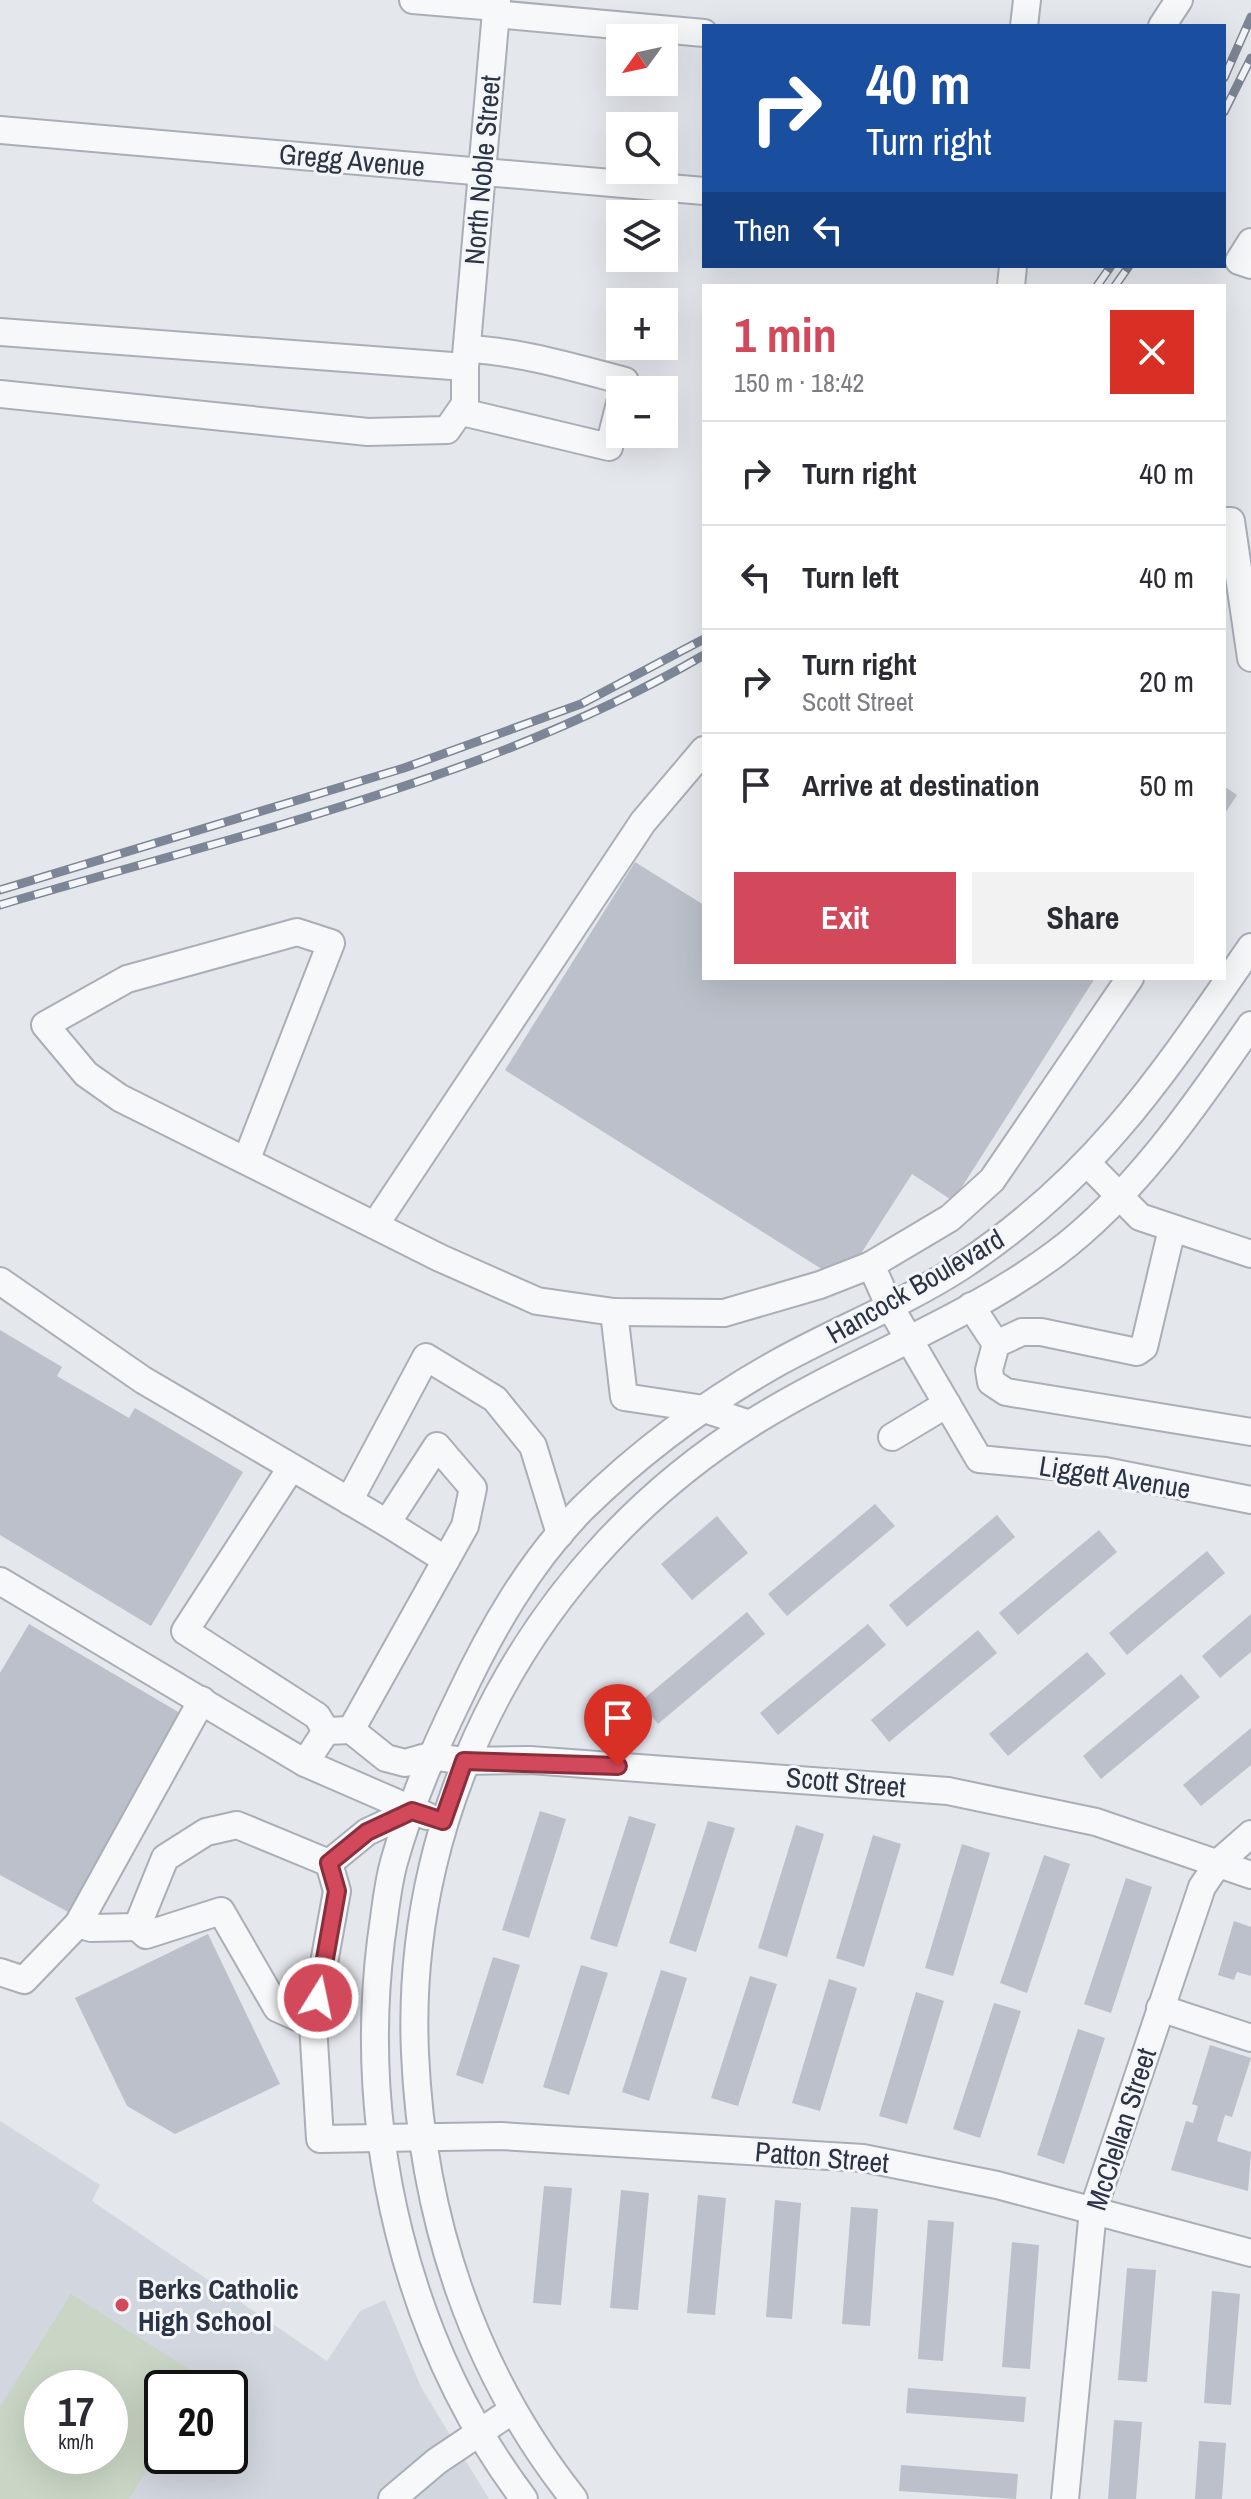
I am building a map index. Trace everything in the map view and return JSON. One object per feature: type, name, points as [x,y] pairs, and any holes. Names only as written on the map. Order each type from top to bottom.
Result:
[{"type":"street","points":[[413,0],[702,33]]},
{"type":"street","points":[[1024,24],[1027,0]]},
{"type":"street","points":[[1163,24],[1179,0]]},
{"type":"street","name":"North Noble Street","points":[[462,412],[496,7]]},
{"type":"street","name":"Gregg Avenue","points":[[0,130],[702,191]]},
{"type":"street","points":[[1251,242],[1239,261],[1251,265]]},
{"type":"street","points":[[0,332],[466,352],[489,350],[606,376]]},
{"type":"street","points":[[0,394],[368,432],[447,430],[462,412],[606,446]]},
{"type":"street","points":[[1228,521],[1251,658]]},
{"type":"street","points":[[375,1225],[643,822],[702,752]]},
{"type":"street","points":[[246,1161],[331,943],[297,932],[127,979],[45,1025],[86,1074],[120,1098],[246,1161],[375,1225],[440,1258],[537,1301],[614,1312],[724,1313],[820,1285],[871,1265],[950,1218],[992,1180],[1129,980]]},
{"type":"street","name":"Hancock Boulevard","points":[[524,2499],[478,2430],[437,2346],[409,2268],[394,2213],[382,2137],[374,2028],[378,1968],[393,1865],[430,1756],[493,1629],[560,1534],[608,1486],[704,1409],[777,1364],[957,1269],[1011,1231],[1088,1164],[1166,1070],[1251,947]]},
{"type":"street","name":"Hancock Boulevard","points":[[574,2499],[513,2410],[481,2344],[450,2266],[436,2220],[421,2137],[414,2035],[416,1975],[424,1907],[443,1821],[464,1761],[518,1662],[590,1558],[631,1518],[750,1424],[971,1306],[1057,1253],[1119,1194],[1160,1148],[1251,1025]]},
{"type":"street","points":[[1088,1164],[1140,1217],[1251,1254]]},
{"type":"street","points":[[996,1344],[1022,1332],[1041,1332],[1137,1352],[1144,1347],[1172,1229]]},
{"type":"street","points":[[871,1265],[889,1305],[947,1404],[892,1437]]},
{"type":"street","points":[[0,1281],[143,1380],[446,1560]]},
{"type":"street","points":[[971,1306],[996,1344],[989,1370],[991,1382],[1006,1392],[1251,1432]]},
{"type":"street","points":[[614,1312],[624,1397],[704,1409],[750,1424]]},
{"type":"street","points":[[349,1501],[426,1357],[495,1399],[533,1446],[560,1534]]},
{"type":"street","name":"Liggett Avenue","points":[[947,1404],[979,1459],[1105,1471],[1251,1500]]},
{"type":"street","points":[[305,1763],[344,1727],[465,1526],[473,1488],[437,1446],[387,1523]]},
{"type":"street","name":"Scott Street","points":[[291,1468],[185,1631],[317,1716],[344,1727],[386,1758],[405,1763],[430,1756],[464,1761],[543,1761],[948,1791],[1096,1822],[1251,1875]]},
{"type":"street","points":[[0,1581],[305,1763],[412,1811],[443,1821]]},
{"type":"street","points":[[0,1972],[24,1980],[78,1924],[202,1700]]},
{"type":"street","points":[[329,1863],[367,1832],[412,1811]]},
{"type":"street","points":[[137,1927],[165,1858],[206,1832],[237,1825],[329,1863]]},
{"type":"street","name":"McClellan Street","points":[[1065,2499],[1093,2210],[1202,1887],[1219,1862],[1251,1834]]},
{"type":"street","points":[[78,1924],[91,1928],[137,1927],[146,1935],[221,1911],[277,2008],[313,2024],[337,1891],[329,1863]]},
{"type":"street","points":[[1160,2008],[1251,2038]]},
{"type":"street","name":"Patton Street","points":[[313,2024],[320,2139],[501,2136],[863,2158],[997,2185],[1251,2253]]},
{"type":"street","points":[[394,2498],[478,2430],[513,2410]]},
{"type":"shaded area","name":"Berks Catholic High School","points":[[0,2121],[100,2185],[92,2201],[327,2361],[360,2311],[385,2300],[421,2387],[489,2499],[0,2499]]},
{"type":"green space","points":[[71,2294],[190,2370],[144,2370],[145,2474],[129,2499],[0,2499],[0,2407]]},
{"type":"building","points":[[1226,787],[1237,795],[1226,812]]},
{"type":"building","points":[[635,862],[702,904],[702,980],[1094,980],[953,1201],[912,1174],[853,1266],[828,1273],[505,1070]]},
{"type":"building","points":[[0,1330],[62,1367],[57,1376],[129,1418],[135,1408],[243,1472],[151,1626],[0,1535]]},
{"type":"building","points":[[875,1504],[895,1526],[787,1616],[768,1594]]},
{"type":"building","points":[[997,1515],[1015,1537],[907,1627],[889,1605]]},
{"type":"building","points":[[717,1516],[748,1553],[692,1600],[661,1564]]},
{"type":"building","points":[[1099,1530],[1117,1552],[1018,1635],[999,1613]]},
{"type":"building","points":[[1207,1551],[1225,1573],[1127,1655],[1109,1633]]},
{"type":"building","points":[[747,1612],[765,1634],[658,1724],[640,1702]]},
{"type":"building","points":[[1251,1614],[1251,1652],[1220,1678],[1202,1656]]},
{"type":"building","points":[[29,1624],[185,1716],[70,1913],[0,1875],[0,1673]]},
{"type":"building","points":[[868,1624],[886,1645],[778,1735],[760,1713]]},
{"type":"building","points":[[978,1630],[997,1653],[889,1742],[871,1720]]},
{"type":"building","points":[[1087,1652],[1106,1674],[1008,1756],[989,1734]]},
{"type":"building","points":[[1181,1674],[1200,1697],[1101,1779],[1083,1756]]},
{"type":"building","points":[[1251,1728],[1251,1765],[1201,1806],[1183,1785]]},
{"type":"building","points":[[540,1811],[566,1819],[529,1938],[502,1930]]},
{"type":"building","points":[[629,1816],[656,1824],[617,1947],[590,1939]]},
{"type":"building","points":[[708,1821],[735,1828],[696,1952],[669,1943]]},
{"type":"building","points":[[796,1825],[824,1834],[787,1957],[758,1948]]},
{"type":"building","points":[[873,1835],[901,1844],[864,1967],[836,1958]]},
{"type":"building","points":[[962,1844],[990,1853],[953,1976],[925,1968]]},
{"type":"building","points":[[1044,1855],[1070,1864],[1027,1993],[1000,1983]]},
{"type":"building","points":[[1126,1878],[1152,1887],[1111,2013],[1084,2004]]},
{"type":"building","points":[[1234,1921],[1251,1927],[1251,1976],[1237,1972],[1234,1980],[1218,1975]]},
{"type":"building","points":[[208,1934],[280,2084],[175,2134],[127,2106],[75,1998]]},
{"type":"building","points":[[493,1957],[520,1965],[483,2084],[456,2075]]},
{"type":"building","points":[[581,1965],[608,1973],[569,2095],[543,2087]]},
{"type":"building","points":[[661,1970],[687,1978],[649,2101],[622,2092]]},
{"type":"building","points":[[750,1976],[777,1984],[738,2106],[711,2098]]},
{"type":"building","points":[[829,1979],[857,1988],[820,2111],[792,2103]]},
{"type":"building","points":[[916,1992],[944,2001],[907,2124],[879,2116]]},
{"type":"building","points":[[994,2003],[1021,2011],[980,2138],[953,2129]]},
{"type":"building","points":[[1078,2029],[1105,2038],[1064,2164],[1037,2155]]},
{"type":"building","points":[[1210,2045],[1251,2058],[1232,2117],[1225,2115],[1217,2141],[1251,2152],[1248,2191],[1171,2170],[1186,2121],[1193,2123],[1198,2106],[1192,2104]]},
{"type":"building","points":[[544,2186],[572,2188],[561,2305],[533,2303]]},
{"type":"building","points":[[621,2190],[649,2193],[638,2310],[610,2308]]},
{"type":"building","points":[[698,2195],[726,2198],[715,2315],[687,2313]]},
{"type":"building","points":[[775,2200],[801,2203],[792,2319],[766,2317]]},
{"type":"building","points":[[851,2207],[878,2209],[870,2326],[842,2324]]},
{"type":"building","points":[[928,2220],[954,2222],[943,2361],[918,2359]]},
{"type":"building","points":[[1012,2242],[1039,2245],[1030,2369],[1002,2367]]},
{"type":"building","points":[[1127,2268],[1156,2270],[1147,2382],[1118,2380]]},
{"type":"building","points":[[1212,2291],[1240,2294],[1231,2405],[1204,2403]]},
{"type":"building","points":[[908,2388],[1026,2397],[1024,2422],[906,2413]]},
{"type":"building","points":[[1114,2420],[1142,2422],[1136,2499],[1108,2499]]},
{"type":"building","points":[[1199,2441],[1226,2443],[1222,2499],[1195,2499]]},
{"type":"building","points":[[901,2465],[1018,2474],[1016,2499],[899,2491]]},
{"type":"railway","points":[[1226,73],[1251,17]]},
{"type":"railway","points":[[1226,108],[1251,58]]},
{"type":"railway","points":[[1098,284],[1110,268]]},
{"type":"railway","points":[[1116,284],[1128,268]]},
{"type":"railway","points":[[0,890],[404,768],[581,704],[702,640]]},
{"type":"railway","points":[[0,905],[270,828],[449,771],[537,737],[622,699],[702,656]]},
{"type":"place","name":"Berks Catholic High School","points":[[122,2305]]},
{"type":"route","points":[[318,1998],[337,1891],[329,1863],[367,1832],[412,1811],[443,1821],[464,1761],[530,1760],[618,1766]]}]
